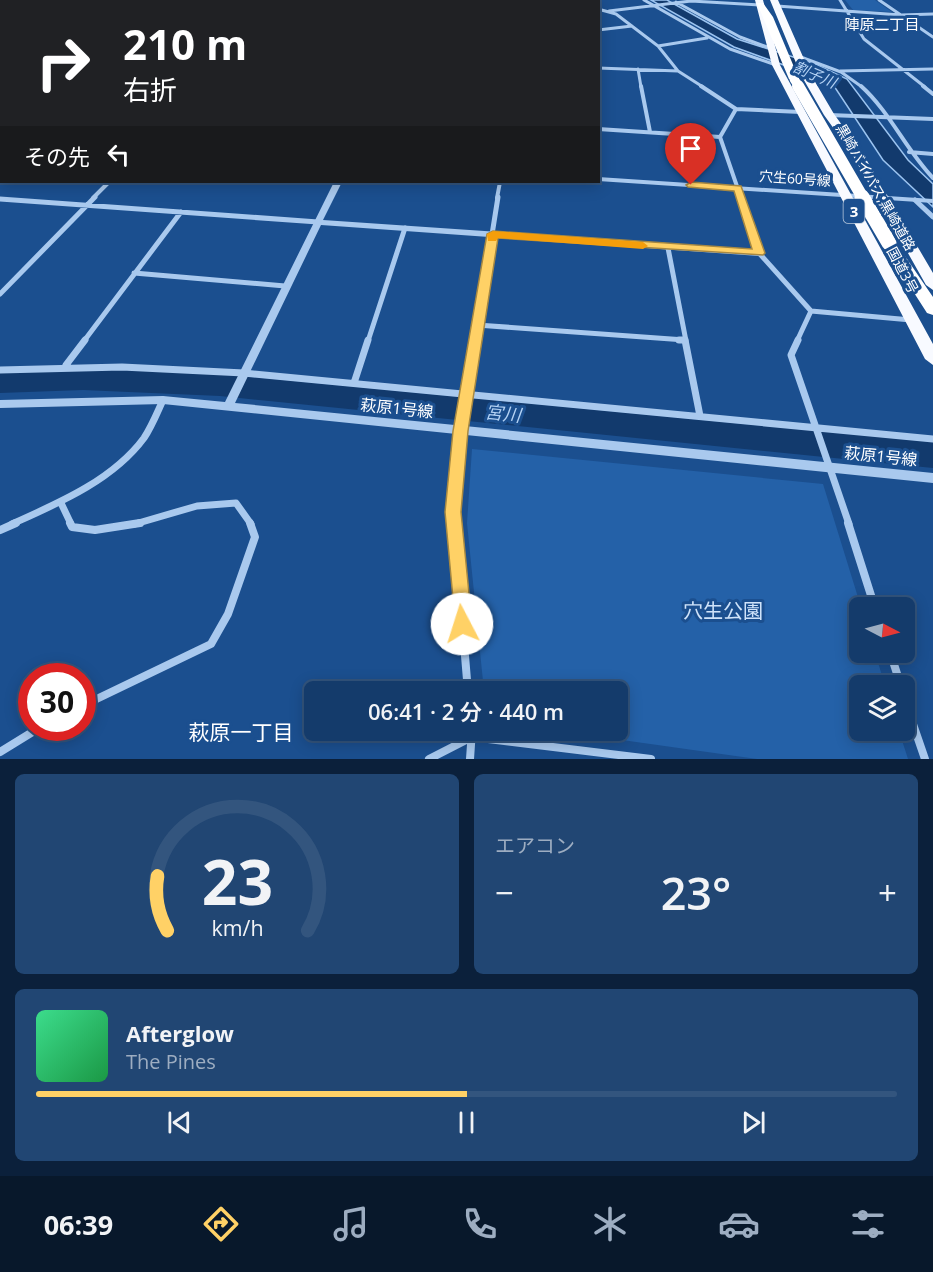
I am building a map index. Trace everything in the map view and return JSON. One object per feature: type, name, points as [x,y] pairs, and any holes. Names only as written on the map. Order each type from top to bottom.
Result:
[{"type":"highway","name":"3","points":[[759,3],[769,17],[775,56],[797,77]]},
{"type":"highway","name":"国道3号","points":[[776,3],[799,58],[797,77],[829,115],[857,154],[933,285]]},
{"type":"highway","name":"国道3号","points":[[775,56],[801,112],[933,359]]},
{"type":"highway","name":"黒崎バイパス;黒崎道路","points":[[797,77],[888,243],[933,309]]},
{"type":"street","points":[[644,0],[708,38],[775,56]]},
{"type":"street","points":[[609,12],[691,0],[759,3]]},
{"type":"street","points":[[840,0],[864,39],[933,94]]},
{"type":"street","points":[[879,0],[933,37]]},
{"type":"street","points":[[675,2],[775,56]]},
{"type":"street","points":[[776,3],[901,15],[933,14]]},
{"type":"street","points":[[600,10],[609,12],[632,26],[658,45],[678,71],[736,109],[801,112]]},
{"type":"street","points":[[600,30],[632,26]]},
{"type":"street","points":[[658,45],[708,38]]},
{"type":"street","points":[[799,58],[840,71],[933,69]]},
{"type":"street","points":[[600,68],[678,71]]},
{"type":"street","points":[[638,69],[650,132]]},
{"type":"street","points":[[840,71],[863,89],[909,152],[933,178]]},
{"type":"street","points":[[736,109],[720,137],[759,253],[811,311],[912,320]]},
{"type":"street","points":[[829,115],[933,119]]},
{"type":"street","points":[[600,129],[720,137]]},
{"type":"street","points":[[909,152],[933,154]]},
{"type":"street","name":"穴生60号線","points":[[600,179],[933,201]]},
{"type":"street","points":[[0,294],[108,183]]},
{"type":"street","points":[[229,403],[338,183]]},
{"type":"street","points":[[467,681],[453,512],[466,398],[500,183]]},
{"type":"street","points":[[0,198],[759,253]]},
{"type":"street","points":[[917,200],[933,217]]},
{"type":"street","points":[[66,365],[182,212]]},
{"type":"street","points":[[354,383],[405,228]]},
{"type":"street","points":[[668,248],[700,416]]},
{"type":"street","points":[[134,273],[285,286]]},
{"type":"street","points":[[811,311],[791,355],[829,463],[872,597]]},
{"type":"street","points":[[477,325],[685,340]]},
{"type":"street","points":[[0,370],[66,365],[154,366],[354,383],[466,398],[700,416],[818,431],[933,438]]},
{"type":"street","points":[[0,530],[61,503],[128,458],[144,437],[163,400]]},
{"type":"street","name":"萩原1号線","points":[[0,404],[163,400],[229,403],[829,463],[933,478]]},
{"type":"street","points":[[61,503],[72,527],[93,532],[128,527],[219,501],[236,503],[249,520],[255,537],[228,614],[211,644],[96,699]]},
{"type":"street","points":[[915,730],[925,759]]},
{"type":"street","points":[[0,752],[18,741]]},
{"type":"street","points":[[429,759],[460,741]]},
{"type":"street","points":[[470,759],[471,741]]},
{"type":"street","points":[[522,741],[651,759]]},
{"type":"green space","points":[[845,0],[875,0],[892,12],[853,10]]},
{"type":"green space","name":"穴生公園","points":[[472,449],[823,484],[858,597],[849,597],[849,663],[878,663],[882,675],[849,675],[849,741],[902,741],[908,759],[757,759],[628,741],[628,681],[483,681],[467,523]]},
{"type":"water","name":"割子川","points":[[651,0],[667,0],[737,39],[815,64],[847,79],[908,160],[933,184],[933,207],[883,160],[836,89],[828,81],[734,47]]},
{"type":"waterway","name":"宮川","points":[[0,383],[83,379],[220,385],[933,455]]},
{"type":"slow traffic","points":[[492,239],[493,234],[643,246]]},
{"type":"district","name":"陣原二丁目","points":[[882,24]]},
{"type":"district","name":"萩原一丁目","points":[[241,732]]},
{"type":"route","points":[[462,624],[453,512],[460,431],[467,401],[466,394],[493,234],[759,253],[738,188],[691,185]]}]
